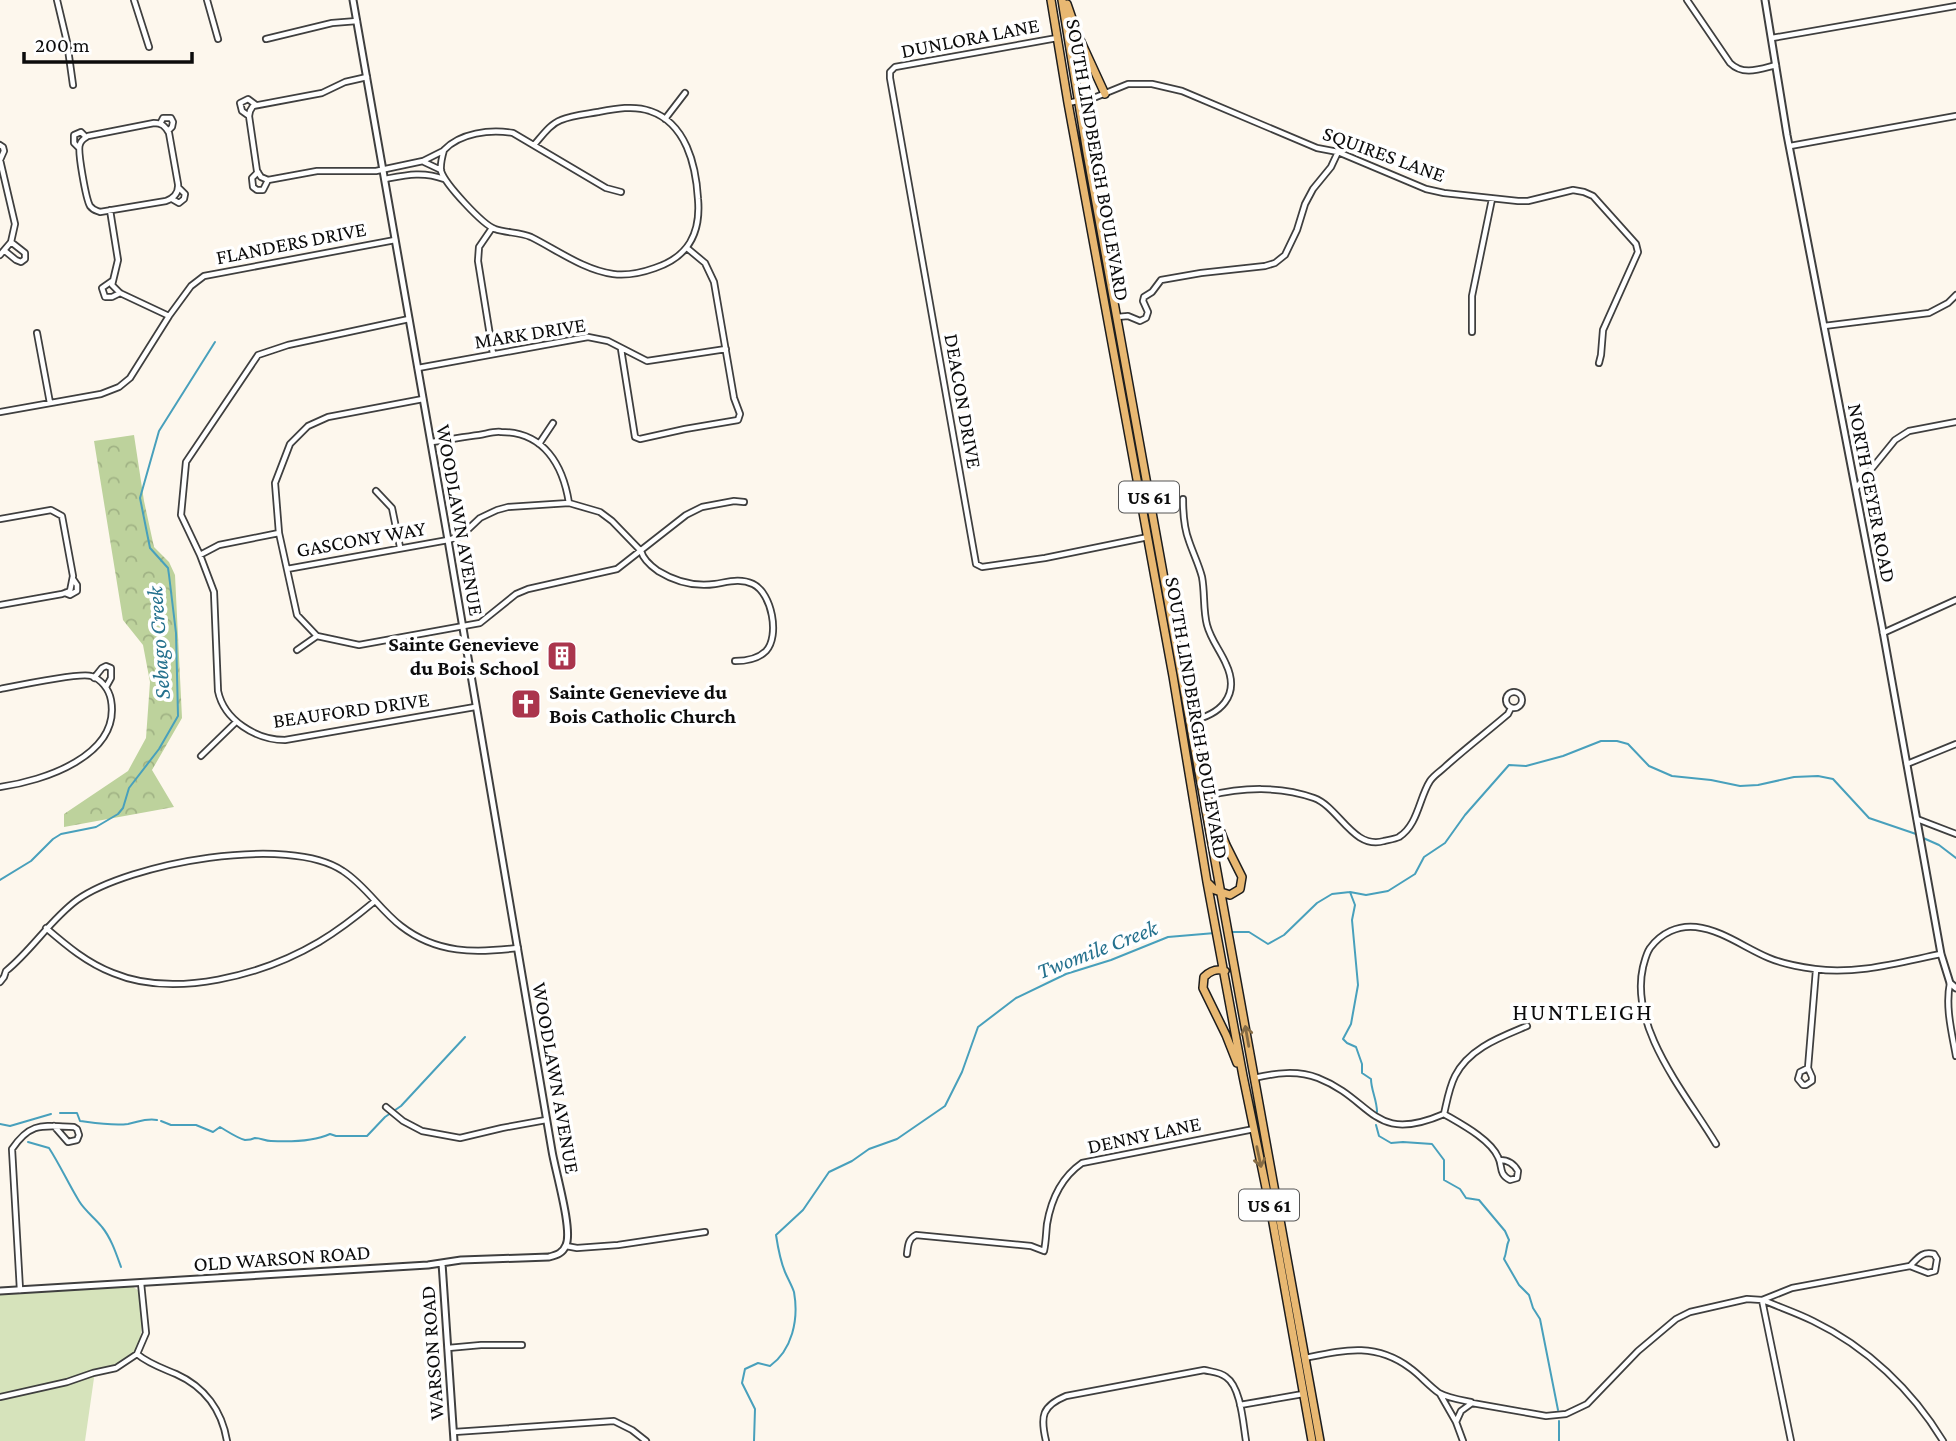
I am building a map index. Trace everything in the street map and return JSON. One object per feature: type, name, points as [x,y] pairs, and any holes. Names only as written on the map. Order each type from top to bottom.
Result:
[{"type":"main road","name":"SOUTH LINDBERGH BOULEVARD","points":[[1051,0],[1223,970],[1272,1217],[1312,1441]]},
{"type":"main road","name":"SOUTH LINDBERGH BOULEVARD","points":[[1064,0],[1117,317],[1321,1441]]},
{"type":"main road","points":[[1064,0],[1105,94]]},
{"type":"main road","points":[[1200,782],[1242,881],[1240,889],[1233,894],[1221,893],[1208,883]]},
{"type":"main road","points":[[1237,980],[1230,973],[1216,969],[1204,977],[1203,988],[1243,1076]]},
{"type":"street","points":[[57,0],[73,85]]},
{"type":"street","points":[[134,0],[149,47]]},
{"type":"street","points":[[207,0],[218,39]]},
{"type":"street","name":"WOODLAWN AVENUE","points":[[353,0],[566,1223],[568,1240],[565,1248]]},
{"type":"street","points":[[1687,0],[1730,63],[1737,69],[1746,71],[1776,65]]},
{"type":"street","name":"NORTH GEYER ROAD","points":[[1765,0],[1941,954],[1950,983]]},
{"type":"street","points":[[1772,38],[1956,6]]},
{"type":"street","points":[[266,39],[312,27],[357,21]]},
{"type":"street","name":"DUNLORA LANE","points":[[890,72],[895,67],[1057,38]]},
{"type":"street","name":"DEACON DRIVE","points":[[890,72],[976,564],[982,568],[1148,537]]},
{"type":"street","points":[[367,77],[345,82],[322,93],[256,106],[250,111],[258,172],[261,177],[268,180],[317,172],[368,173],[423,161],[444,150],[455,140],[492,132],[513,133],[606,188],[621,192]]},
{"type":"street","name":"SQUIRES LANE","points":[[1068,103],[1105,94],[1128,84],[1152,84],[1182,91],[1317,148],[1338,152],[1426,189],[1492,199],[1528,201],[1573,190],[1584,191],[1593,196],[1636,244],[1637,252],[1603,330],[1599,363]]},
{"type":"street","points":[[665,119],[685,93]]},
{"type":"street","points":[[249,116],[242,111],[240,103],[248,99],[256,106]]},
{"type":"street","points":[[444,150],[441,170],[445,179],[463,201],[492,228],[527,236],[586,266],[626,275],[670,263],[687,248],[698,222],[698,189],[685,141],[665,119],[651,111],[635,108],[583,115],[561,120],[548,129],[534,145]]},
{"type":"street","points":[[1790,146],[1956,116]]},
{"type":"street","points":[[172,199],[178,203],[184,199],[185,194],[179,187],[164,127],[86,137],[80,145],[91,206],[100,212],[172,199],[179,187]]},
{"type":"street","points":[[80,145],[74,143],[74,135],[80,132],[86,137]]},
{"type":"street","points":[[0,145],[4,151],[0,160],[15,224],[11,242],[2,253],[19,262],[23,261],[26,258],[25,253],[11,242]]},
{"type":"street","points":[[1117,317],[1140,321],[1146,318],[1148,312],[1144,297],[1152,292],[1161,280],[1275,263],[1285,255],[1305,204],[1331,167],[1338,152]]},
{"type":"street","points":[[423,161],[441,170]]},
{"type":"street","points":[[258,172],[252,178],[253,187],[263,190],[268,180]]},
{"type":"street","points":[[385,179],[416,173],[445,179]]},
{"type":"street","points":[[1472,332],[1472,296],[1492,199]]},
{"type":"street","points":[[110,211],[118,260],[113,285],[120,293],[169,316]]},
{"type":"street","points":[[492,228],[479,247],[478,261],[494,354]]},
{"type":"street","name":"FLANDERS DRIVE","points":[[0,412],[102,394],[120,387],[130,378],[191,286],[204,276],[395,240]]},
{"type":"street","points":[[621,349],[635,437],[640,439],[738,420],[740,414],[734,398],[714,282],[705,263],[687,248]]},
{"type":"street","points":[[112,281],[102,288],[105,297],[120,293]]},
{"type":"street","points":[[1824,326],[1929,313],[1948,303],[1956,295]]},
{"type":"street","points":[[201,756],[236,722],[220,697],[214,592],[181,515],[186,462],[258,355],[288,345],[409,319]]},
{"type":"street","points":[[37,333],[50,403]]},
{"type":"street","name":"MARK DRIVE","points":[[418,368],[588,337],[608,341],[647,361],[726,349]]},
{"type":"street","points":[[424,399],[328,417],[308,426],[290,444],[275,483],[278,533],[297,615],[317,636],[359,645],[480,623],[516,594],[528,589],[617,569],[686,514],[702,507],[734,501],[744,502]]},
{"type":"street","points":[[1856,488],[1895,440],[1909,431],[1956,422]]},
{"type":"street","points":[[539,444],[553,423]]},
{"type":"street","points":[[431,442],[501,432],[521,436],[539,444],[561,469],[569,503]]},
{"type":"street","points":[[376,491],[392,508],[400,547]]},
{"type":"street","points":[[1183,499],[1188,538],[1201,574],[1206,624],[1212,641],[1225,660],[1231,678],[1228,697],[1219,709],[1211,715],[1190,720]]},
{"type":"street","name":"GASCONY WAY","points":[[287,569],[448,540],[461,536],[480,518],[508,507],[569,503],[600,512],[641,551],[653,568],[676,581],[701,585],[744,581],[761,590],[767,598],[774,628],[772,642],[758,657],[735,661]]},
{"type":"street","points":[[0,519],[51,510],[62,516],[73,579],[67,592],[0,605]]},
{"type":"street","name":"GASCONY WAY","points":[[200,555],[219,545],[278,533]]},
{"type":"street","points":[[1883,633],[1956,600]]},
{"type":"street","points":[[297,650],[317,636]]},
{"type":"street","points":[[94,678],[102,668],[111,668],[111,678],[106,687]]},
{"type":"street","points":[[0,689],[87,674],[106,687],[112,707],[111,717],[100,744],[83,757],[52,773],[16,785],[0,787]]},
{"type":"street","name":"BEAUFORD DRIVE","points":[[236,722],[265,738],[285,740],[475,707]]},
{"type":"street","points":[[1208,796],[1246,789],[1291,792],[1317,798],[1355,835],[1376,844],[1398,838],[1414,818],[1431,780],[1508,714],[1511,708]]},
{"type":"street","points":[[1907,764],[1956,744]]},
{"type":"street","points":[[1917,819],[1956,834]]},
{"type":"street","points":[[0,982],[4,978],[3,970],[55,917],[80,898],[108,884],[183,862],[265,853],[315,859],[337,867],[401,926],[423,940],[458,951],[487,952],[518,948]]},
{"type":"street","points":[[46,928],[91,963],[114,974],[136,981],[182,984],[243,974],[292,956],[340,929],[375,901]]},
{"type":"street","points":[[1716,1144],[1652,1040],[1640,991],[1646,954],[1655,940],[1666,933],[1699,927],[1712,930],[1770,959],[1816,970],[1849,970],[1941,954]]},
{"type":"street","points":[[1808,1068],[1816,970]]},
{"type":"street","points":[[1956,988],[1950,983],[1948,993],[1956,1056]]},
{"type":"street","points":[[1444,1114],[1455,1076],[1463,1063],[1483,1046],[1527,1026]]},
{"type":"street","points":[[1254,1077],[1290,1073],[1317,1078],[1334,1086],[1371,1114],[1390,1124],[1416,1124],[1444,1114]]},
{"type":"street","points":[[386,1107],[403,1121],[422,1131],[460,1138],[546,1120]]},
{"type":"street","points":[[1444,1114],[1467,1128],[1496,1152],[1504,1177],[1510,1180],[1517,1178],[1518,1171],[1514,1165],[1500,1160]]},
{"type":"street","points":[[20,1290],[12,1149],[22,1135],[34,1129],[54,1126],[77,1129],[79,1135],[76,1140],[68,1142],[54,1126]]},
{"type":"street","name":"DENNY LANE","points":[[907,1254],[908,1243],[916,1236],[1031,1246],[1044,1251],[1049,1215],[1056,1192],[1082,1163],[1254,1129]]},
{"type":"street","points":[[565,1248],[629,1244],[705,1232]]},
{"type":"street","name":"OLD WARSON ROAD","points":[[0,1291],[549,1257],[565,1248]]},
{"type":"street","points":[[1440,1394],[1472,1403],[1556,1416],[1587,1404],[1634,1354],[1675,1320],[1690,1312],[1747,1300],[1762,1300],[1793,1288],[1910,1266],[1928,1273],[1936,1270],[1937,1259],[1934,1254],[1921,1254],[1910,1266]]},
{"type":"street","name":"WARSON ROAD","points":[[442,1263],[454,1441]]},
{"type":"street","points":[[0,1397],[67,1382],[128,1362],[137,1354],[146,1333],[141,1283]]},
{"type":"street","points":[[1762,1300],[1791,1441]]},
{"type":"street","points":[[1762,1300],[1814,1321],[1875,1362],[1912,1398],[1943,1441]]},
{"type":"street","points":[[448,1348],[522,1345]]},
{"type":"street","points":[[1305,1358],[1351,1349],[1378,1352],[1393,1358],[1409,1367],[1440,1394],[1457,1422],[1463,1441]]},
{"type":"street","points":[[137,1354],[145,1361],[196,1385],[218,1412],[224,1424],[227,1441]]},
{"type":"street","points":[[1046,1441],[1042,1417],[1049,1405],[1066,1396],[1204,1370],[1228,1377],[1235,1387],[1246,1441]]},
{"type":"street","points":[[1240,1405],[1303,1394]]},
{"type":"street","points":[[1457,1422],[1461,1411],[1472,1403]]},
{"type":"street","points":[[454,1432],[614,1421],[646,1441]]},
{"type":"green space","points":[[134,435],[154,547],[169,562],[175,575],[182,718],[152,770],[174,807],[64,827],[64,814],[128,771],[146,738],[150,682],[143,645],[123,620],[94,441]]},
{"type":"green space","points":[[132,1286],[139,1291],[142,1321],[140,1340],[131,1356],[122,1363],[95,1371],[85,1441],[0,1441],[0,1294]]},
{"type":"waterway","name":"Sebago Creek","points":[[0,880],[31,861],[61,834],[96,827],[118,814],[123,808],[129,788],[159,749],[178,716],[176,633],[168,568],[150,548],[140,498],[159,431],[215,342]]},
{"type":"waterway","name":"Twomile Creek","points":[[1231,932],[1249,932],[1268,944],[1284,935],[1317,903],[1332,894],[1350,892],[1366,895],[1388,891],[1415,874],[1424,857],[1445,843],[1465,815],[1509,765],[1526,766],[1563,756],[1601,741],[1628,744],[1649,766],[1672,776],[1740,786],[1794,777],[1818,776],[1833,779],[1869,818],[1916,834]]},
{"type":"waterway","name":"Twomile Creek","points":[[1921,837],[1939,845],[1956,858]]},
{"type":"waterway","points":[[1350,892],[1355,905],[1352,920],[1358,985],[1351,1024],[1343,1039],[1356,1047],[1362,1073],[1371,1079],[1377,1112]]},
{"type":"waterway","name":"Twomile Creek","points":[[754,1441],[755,1409],[742,1383],[745,1369],[758,1363],[770,1366],[778,1359],[789,1343],[794,1324],[794,1292],[782,1263],[776,1235],[803,1210],[829,1172],[869,1149],[897,1139],[945,1106],[962,1072],[978,1027],[1016,998],[1066,974],[1111,960],[1168,937],[1215,933]]},
{"type":"waterway","points":[[161,1121],[171,1125],[196,1125],[213,1132],[220,1127],[245,1140],[255,1138],[301,1141],[330,1134],[367,1136],[385,1117],[401,1106],[465,1037]]},
{"type":"waterway","points":[[60,1113],[77,1113],[80,1121],[110,1124],[157,1120]]},
{"type":"waterway","points":[[0,1124],[10,1126],[51,1114]]},
{"type":"waterway","points":[[1376,1125],[1379,1136],[1391,1143],[1432,1144],[1444,1160],[1444,1180],[1460,1189],[1466,1198],[1479,1200],[1505,1231],[1509,1240],[1504,1259],[1519,1285],[1529,1295],[1540,1319],[1558,1410]]},
{"type":"waterway","points":[[28,1142],[49,1148],[81,1205],[108,1236],[121,1267]]},
{"type":"waterway","points":[[1559,1421],[1559,1441]]},
{"type":"place","name":"Sainte Genevieve du Bois School","points":[[562,656]]},
{"type":"place","name":"Sainte Genevieve du Bois Catholic Church","points":[[526,704]]},
{"type":"district","name":"HUNTLEIGH","points":[[1583,1011]]}]
